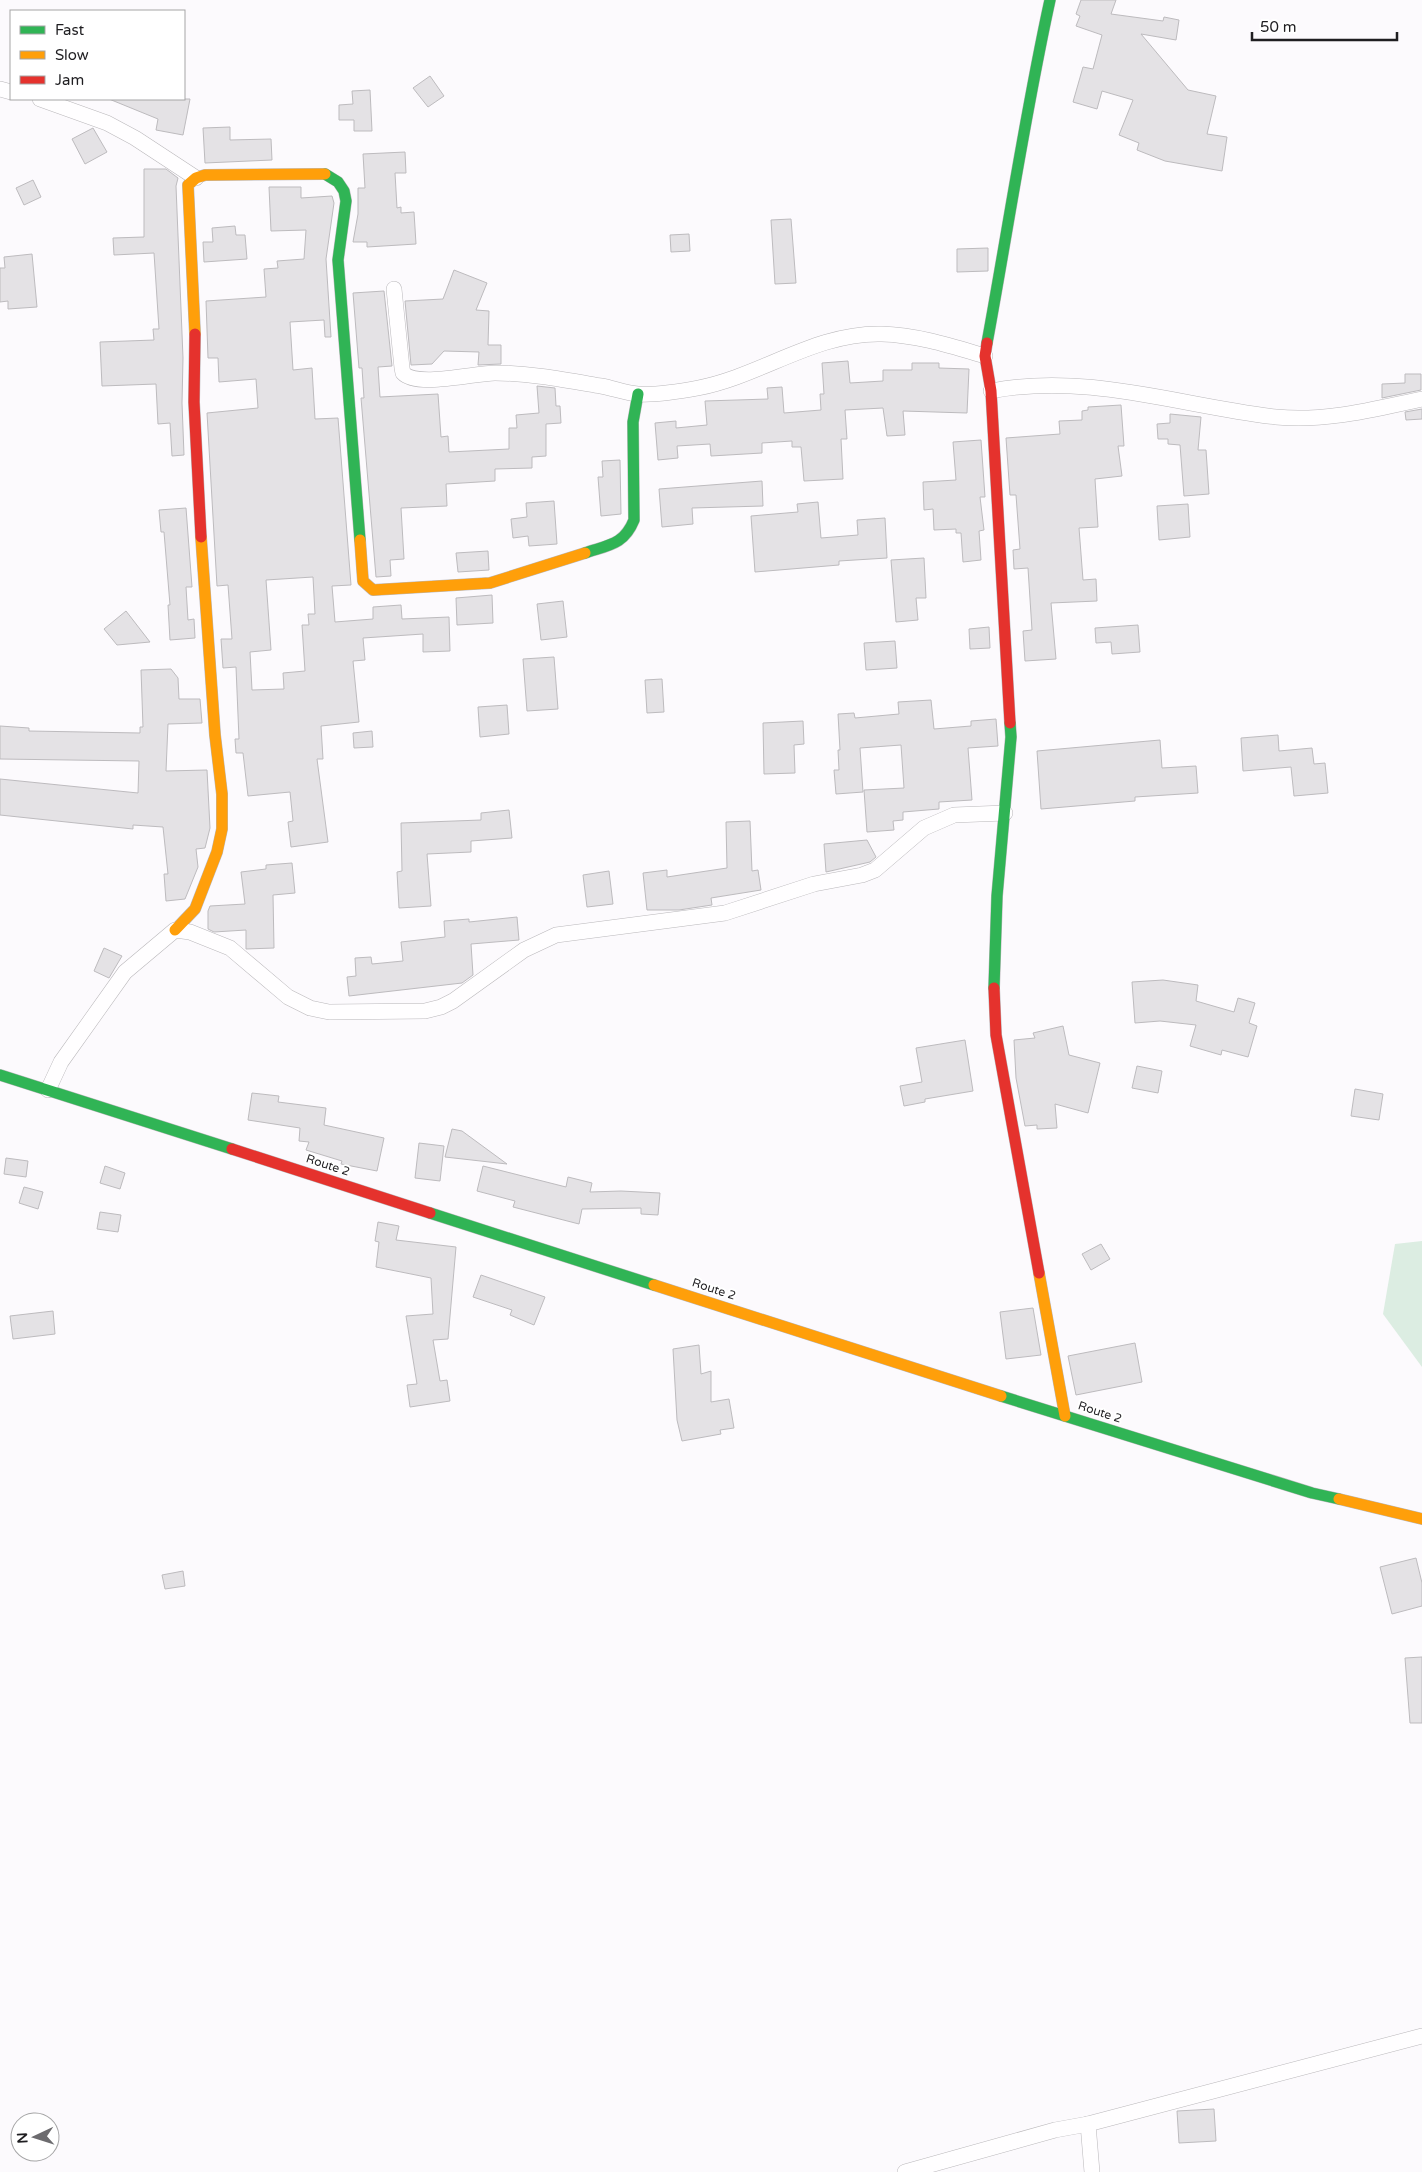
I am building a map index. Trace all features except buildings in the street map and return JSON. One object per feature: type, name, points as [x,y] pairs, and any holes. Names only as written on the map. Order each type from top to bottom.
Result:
[{"type":"main road","points":[[1050,0],[1030,92],[1014,202],[985,356],[992,391],[1011,737],[997,896],[994,990],[996,1035],[1065,1416]]},
{"type":"main road","points":[[175,930],[195,909],[218,852],[222,829],[222,794],[215,735],[198,500],[195,410],[196,358],[186,188],[196,178],[205,175],[328,174],[337,179],[342,185],[347,204],[346,220],[338,243],[339,278],[362,575],[367,587],[373,590],[490,583],[624,539],[632,529],[634,520],[633,422],[638,394]]},
{"type":"main road","name":"Route 2","points":[[0,1075],[1065,1416],[1312,1493],[1422,1520]]},
{"type":"street","points":[[43,100],[106,123],[135,138],[196,178]]},
{"type":"street","points":[[394,289],[402,368],[406,377],[419,380],[494,373],[520,374],[602,386],[638,394],[698,388],[740,376],[800,350],[846,338],[881,334],[932,340],[985,356]]},
{"type":"street","points":[[992,391],[1023,385],[1111,389],[1277,417],[1326,418],[1422,398]]},
{"type":"street","points":[[48,1090],[61,1062],[125,972],[175,930],[190,932],[230,948],[288,997],[310,1008],[329,1012],[425,1011],[441,1007],[453,1001],[524,950],[556,935],[725,913],[814,884],[862,875],[875,870],[924,828],[954,814],[1004,813]]},
{"type":"street","points":[[905,2172],[1055,2130],[1088,2124],[1422,2036]]},
{"type":"street","points":[[1088,2124],[1092,2172]]},
{"type":"green space","points":[[1422,1241],[1422,1367],[1383,1314],[1395,1244]]},
{"type":"traffic: fast","points":[[987,343],[1050,0]]},
{"type":"traffic: fast","points":[[325,174],[338,182],[344,191],[346,201],[338,260],[360,540]]},
{"type":"traffic: fast","points":[[585,553],[608,546],[620,539],[625,535],[634,520],[633,422],[638,394]]},
{"type":"traffic: fast","points":[[994,988],[997,896],[1011,737],[1010,723]]},
{"type":"traffic: fast","points":[[0,1075],[232,1149]]},
{"type":"traffic: fast","points":[[430,1213],[654,1285]]},
{"type":"traffic: fast","points":[[1001,1396],[1312,1493],[1339,1499]]},
{"type":"traffic: slow","points":[[195,334],[188,185],[196,178],[205,175],[325,174]]},
{"type":"traffic: slow","points":[[175,930],[195,909],[217,852],[222,829],[222,794],[215,735],[201,537]]},
{"type":"traffic: slow","points":[[360,540],[363,581],[373,590],[490,583],[585,553]]},
{"type":"traffic: slow","points":[[1039,1273],[1065,1416]]},
{"type":"traffic: slow","points":[[654,1285],[1001,1396]]},
{"type":"traffic: slow","points":[[1339,1499],[1422,1519]]},
{"type":"traffic: jam","points":[[195,334],[194,402],[201,537]]},
{"type":"traffic: jam","points":[[987,343],[985,356],[991,391],[1010,723]]},
{"type":"traffic: jam","points":[[994,988],[996,1035],[1039,1273]]},
{"type":"traffic: jam","points":[[232,1149],[430,1213]]}]
